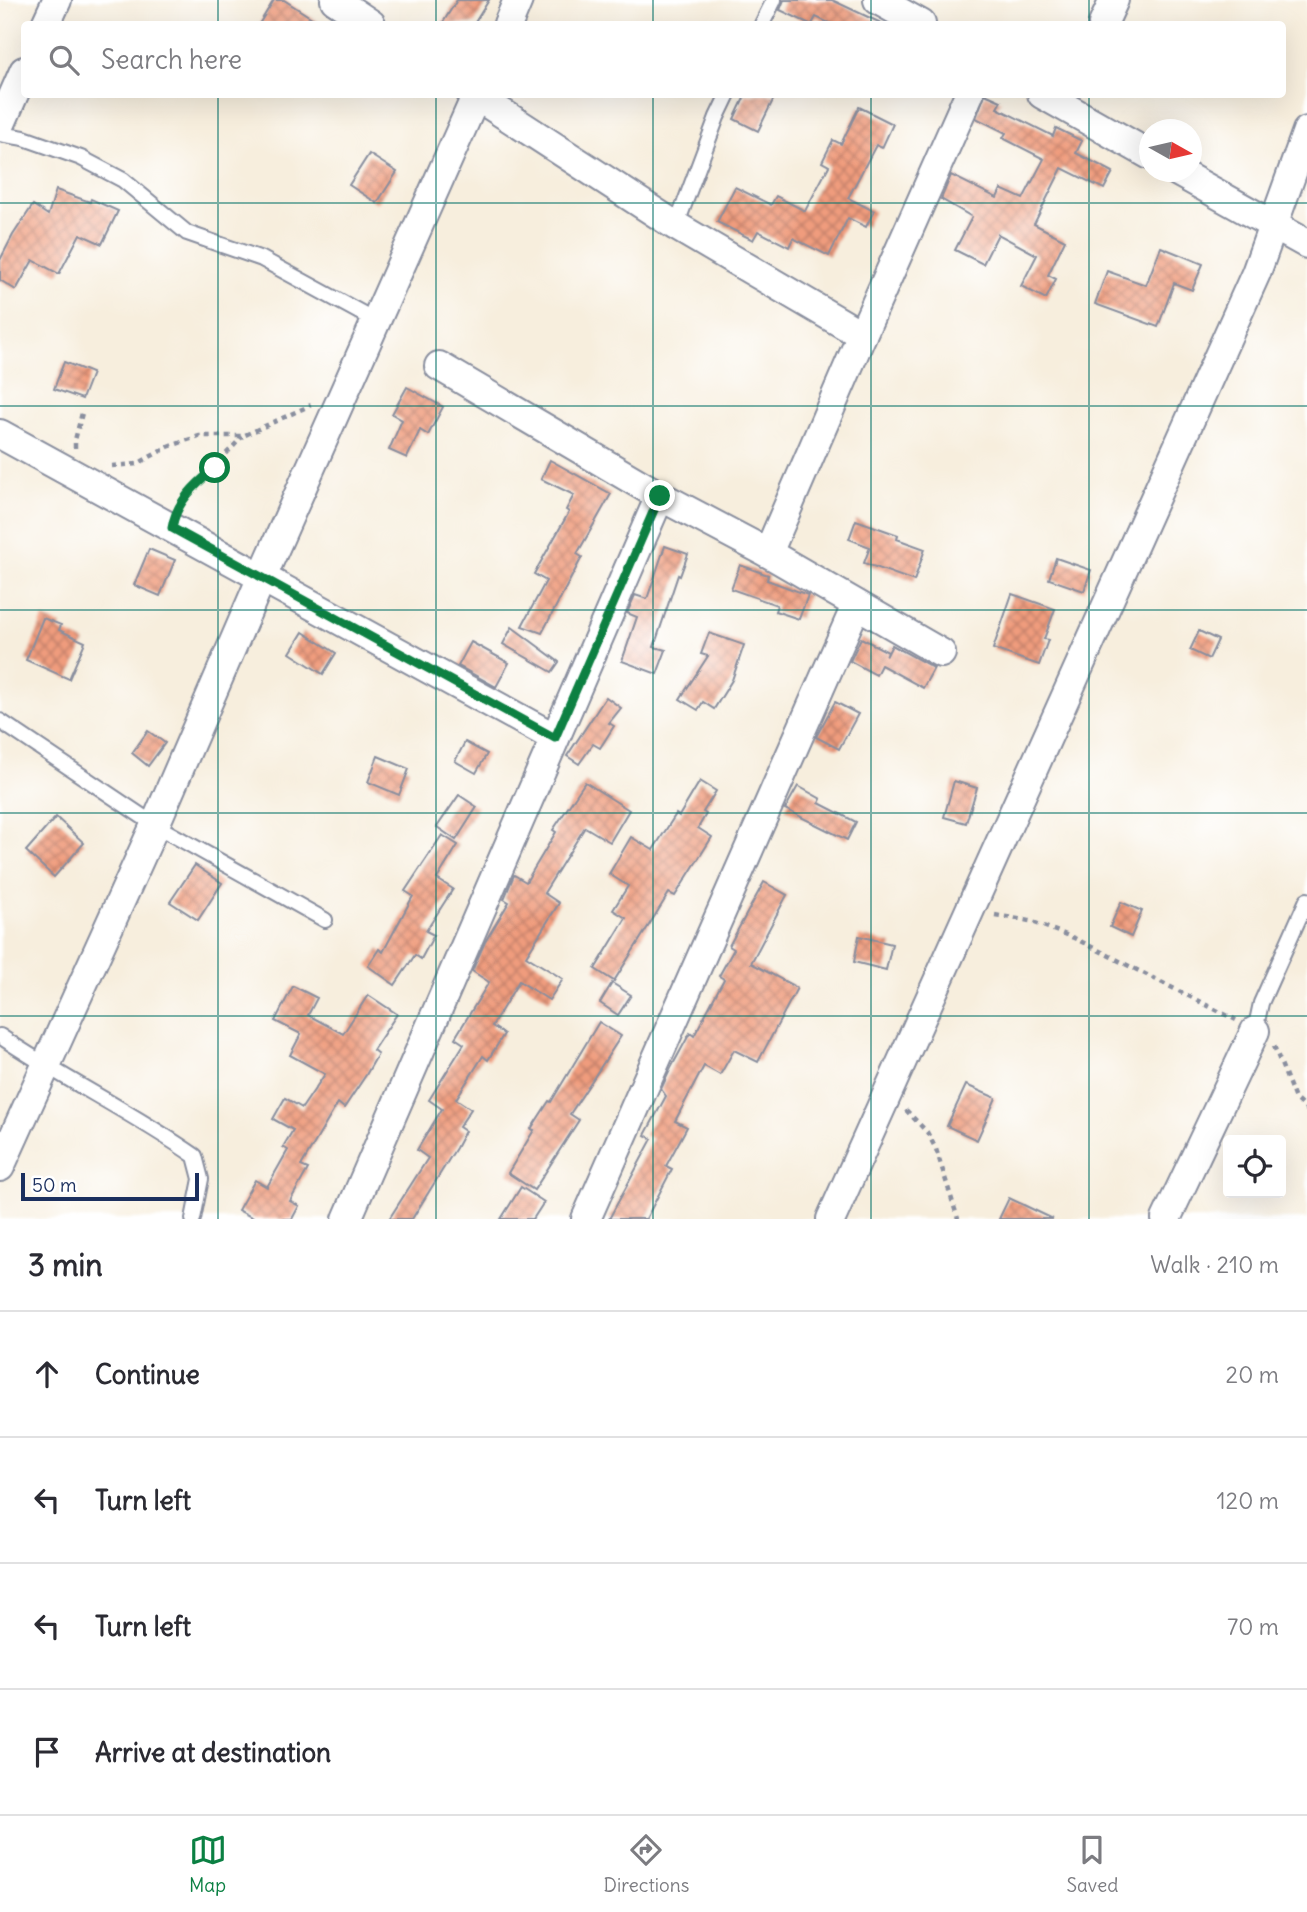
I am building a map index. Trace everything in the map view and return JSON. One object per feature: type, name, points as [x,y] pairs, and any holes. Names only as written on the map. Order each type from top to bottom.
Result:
[{"type":"street","points":[[47,21],[57,0]]},
{"type":"street","points":[[335,0],[366,21]]},
{"type":"street","points":[[509,21],[518,0]]},
{"type":"street","points":[[878,0],[915,21]]},
{"type":"street","points":[[1104,21],[1114,0]]},
{"type":"street","points":[[0,126],[21,78]]},
{"type":"street","points":[[0,1167],[155,825],[474,98]]},
{"type":"street","points":[[480,98],[676,226],[862,335]]},
{"type":"street","points":[[768,553],[967,98]]},
{"type":"street","points":[[1060,99],[1139,148]]},
{"type":"street","points":[[831,1219],[1256,273],[1307,131]]},
{"type":"street","points":[[1196,182],[1307,244]]},
{"type":"street","points":[[439,366],[660,496],[768,553],[941,653]]},
{"type":"street","points":[[0,434],[555,738]]},
{"type":"street","points":[[347,1219],[660,496]]},
{"type":"street","points":[[586,1219],[856,606]]},
{"type":"street","points":[[1166,1219],[1255,1031]]},
{"type":"lane","points":[[764,21],[774,0]]},
{"type":"lane","points":[[676,226],[726,98]]},
{"type":"lane","points":[[0,134],[24,138],[81,158],[123,180],[187,233],[262,258],[376,321]]},
{"type":"lane","points":[[0,721],[155,825],[325,920]]},
{"type":"lane","points":[[1255,1031],[1261,1003],[1307,900]]},
{"type":"lane","points":[[0,1035],[44,1066],[164,1134],[195,1156],[201,1179],[193,1219]]},
{"type":"path","points":[[172,528],[174,513],[195,485],[215,468],[243,436],[312,404],[340,403]]},
{"type":"path","points":[[75,451],[82,413]]},
{"type":"path","points":[[107,467],[138,464],[168,447],[199,436],[243,436]]},
{"type":"path","points":[[970,910],[1030,921],[1074,938],[1255,1031],[1272,1042],[1295,1099],[1307,1110]]},
{"type":"path","points":[[888,1092],[927,1132],[936,1149],[958,1219]]},
{"type":"building","points":[[274,0],[284,0],[316,21],[261,21]]},
{"type":"building","points":[[457,0],[489,0],[476,21],[444,21]]},
{"type":"building","points":[[784,0],[832,0],[877,21],[825,21],[816,17],[814,21],[804,21],[780,10]]},
{"type":"building","points":[[744,98],[774,98],[758,131],[734,119]]},
{"type":"building","points":[[984,98],[994,98],[1001,101],[997,108],[1053,136],[1056,128],[1082,141],[1076,153],[1113,172],[1104,189],[1062,168],[1034,224],[1065,240],[1048,275],[1056,279],[1046,299],[1021,286],[1037,255],[998,234],[983,264],[955,250],[972,217],[941,199],[951,175],[997,198],[1001,189],[1023,199],[1044,159],[1003,138],[1006,133],[976,118]]},
{"type":"building","points":[[859,107],[893,124],[882,148],[876,145],[848,198],[874,211],[866,227],[848,218],[829,256],[793,238],[789,247],[758,231],[753,240],[717,222],[735,187],[771,205],[776,196],[805,211],[829,166],[822,162],[833,140],[841,144]]},
{"type":"building","points":[[369,154],[397,172],[377,203],[349,185]]},
{"type":"building","points":[[56,190],[90,202],[91,199],[118,211],[102,244],[80,234],[59,274],[33,260],[16,290],[0,280],[0,260],[33,205],[48,215]]},
{"type":"building","points":[[1161,247],[1203,264],[1192,290],[1174,283],[1158,327],[1095,304],[1107,271],[1146,285]]},
{"type":"building","points":[[64,362],[92,373],[82,399],[54,389]]},
{"type":"building","points":[[407,387],[443,407],[428,435],[420,430],[407,458],[389,450],[402,420],[392,414]]},
{"type":"building","points":[[550,460],[611,494],[577,554],[582,557],[542,633],[522,626],[546,581],[534,574],[569,512],[566,510],[574,495],[541,479]]},
{"type":"building","points":[[856,520],[898,535],[897,539],[925,549],[914,581],[864,563],[870,547],[849,539]]},
{"type":"building","points":[[665,546],[688,554],[680,576],[678,575],[654,647],[666,650],[657,674],[622,661],[637,617],[627,613],[635,595],[647,599]]},
{"type":"building","points":[[149,549],[175,560],[160,596],[134,585]]},
{"type":"building","points":[[1056,558],[1091,570],[1084,591],[1049,579]]},
{"type":"building","points":[[740,565],[768,575],[767,580],[808,595],[799,619],[775,611],[777,605],[731,589]]},
{"type":"building","points":[[1012,594],[1055,609],[1044,639],[1048,640],[1039,665],[993,649]]},
{"type":"building","points":[[43,618],[61,625],[59,630],[85,642],[69,679],[26,660]]},
{"type":"building","points":[[512,627],[559,662],[552,672],[503,644]]},
{"type":"building","points":[[1199,631],[1218,640],[1209,659],[1190,650]]},
{"type":"building","points":[[303,632],[336,653],[323,674],[290,653]]},
{"type":"building","points":[[709,633],[744,645],[732,680],[714,709],[703,702],[698,710],[680,699],[708,656],[701,654]]},
{"type":"building","points":[[861,638],[888,652],[886,657],[892,645],[934,668],[923,688],[881,665],[876,675],[850,661]]},
{"type":"building","points":[[471,642],[509,663],[496,687],[458,666]]},
{"type":"building","points":[[606,697],[621,708],[609,723],[614,726],[600,748],[593,744],[579,764],[567,756]]},
{"type":"building","points":[[835,702],[858,714],[839,749],[816,737]]},
{"type":"building","points":[[148,731],[165,743],[148,766],[132,753]]},
{"type":"building","points":[[465,742],[487,754],[476,773],[455,761]]},
{"type":"building","points":[[378,756],[409,769],[399,795],[368,782]]},
{"type":"building","points":[[700,781],[716,791],[703,812],[706,814],[698,828],[712,837],[675,896],[669,893],[614,981],[595,969],[626,918],[613,910],[628,886],[609,874],[631,837],[653,850],[676,814],[679,816]]},
{"type":"building","points":[[954,781],[977,788],[966,823],[944,817]]},
{"type":"building","points":[[585,782],[629,810],[610,842],[585,827],[544,893],[559,903],[526,956],[563,979],[549,1000],[519,981],[492,1026],[504,1034],[488,1060],[483,1056],[456,1099],[471,1109],[459,1127],[465,1131],[456,1148],[412,1219],[389,1219],[428,1158],[417,1150],[442,1109],[429,1100],[464,1044],[455,1038],[489,982],[472,971],[485,942],[509,902],[504,899],[514,875],[526,882],[556,832],[553,830]]},
{"type":"building","points":[[798,786],[821,799],[819,803],[856,822],[847,840],[785,809]]},
{"type":"building","points":[[459,795],[477,807],[456,840],[437,827]]},
{"type":"building","points":[[56,817],[84,843],[54,877],[26,851]]},
{"type":"building","points":[[442,835],[458,845],[437,879],[453,889],[426,931],[434,935],[421,959],[415,955],[395,985],[368,966],[379,949],[383,952],[413,896],[405,891]]},
{"type":"building","points":[[195,865],[222,883],[198,920],[170,902]]},
{"type":"building","points":[[764,882],[787,895],[751,963],[797,988],[758,1062],[734,1050],[720,1075],[704,1066],[675,1121],[687,1127],[666,1166],[672,1169],[646,1219],[609,1219],[652,1139],[645,1135],[666,1096],[661,1089],[690,1033],[694,1036],[724,979],[719,976],[734,949],[729,946]]},
{"type":"building","points":[[1121,902],[1142,911],[1131,937],[1110,927]]},
{"type":"building","points":[[859,936],[892,944],[886,970],[854,962]]},
{"type":"building","points":[[612,983],[631,995],[618,1015],[600,1003]]},
{"type":"building","points":[[293,986],[317,998],[308,1015],[343,1034],[368,995],[397,1014],[373,1050],[378,1054],[366,1075],[344,1108],[338,1103],[301,1166],[308,1169],[290,1201],[299,1206],[292,1219],[255,1219],[238,1210],[255,1180],[267,1187],[288,1150],[283,1147],[293,1130],[273,1119],[285,1098],[302,1108],[325,1074],[290,1055],[301,1034],[275,1021]]},
{"type":"building","points":[[599,1022],[621,1036],[570,1114],[579,1120],[534,1190],[508,1173],[534,1130],[531,1129],[549,1101],[551,1102]]},
{"type":"building","points":[[966,1085],[996,1098],[977,1140],[947,1126]]},
{"type":"building","points":[[521,1187],[544,1202],[533,1219],[501,1219]]},
{"type":"building","points":[[1009,1198],[1053,1219],[999,1219]]},
{"type":"route","points":[[215,468],[195,485],[174,513],[172,528],[555,738],[660,496]]}]
